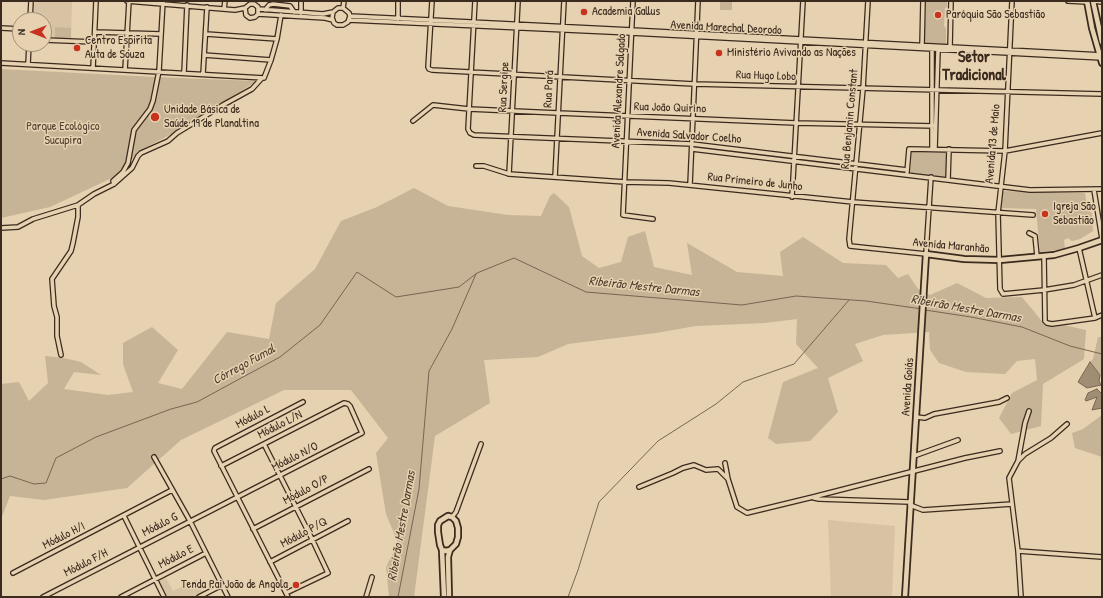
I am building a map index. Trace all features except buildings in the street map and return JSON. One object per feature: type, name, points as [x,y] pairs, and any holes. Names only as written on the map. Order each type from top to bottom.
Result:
[{"type":"street","points":[[30,12],[31,1]]},
{"type":"street","points":[[93,68],[96,1]]},
{"type":"street","points":[[125,70],[128,1],[163,2],[187,6],[235,10],[245,8],[252,2],[259,9],[265,10],[323,14],[334,12]]},
{"type":"street","points":[[224,9],[225,1]]},
{"type":"street","points":[[301,1],[301,12]]},
{"type":"street","points":[[343,8],[344,1]]},
{"type":"street","points":[[398,1],[398,19]]},
{"type":"street","points":[[431,22],[432,1]]},
{"type":"street","points":[[469,109],[475,1]]},
{"type":"street","name":"Rua Sergipe","points":[[509,174],[518,1]]},
{"type":"street","name":"Rua Pará","points":[[555,177],[564,1]]},
{"type":"street","name":"Avenida Alexandre Salgado","points":[[633,1],[623,215],[653,219]]},
{"type":"street","points":[[690,185],[698,1]]},
{"type":"street","points":[[792,197],[803,1]]},
{"type":"street","name":"Rua Benjamin Constant","points":[[849,239],[863,89],[868,1]]},
{"type":"street","points":[[922,47],[923,1]]},
{"type":"street","points":[[950,49],[951,1]]},
{"type":"street","name":"Avenida 13 de Maio","points":[[1012,1],[1008,92],[998,212],[1000,289],[1003,294],[1044,290]]},
{"type":"street","points":[[1068,1],[1087,2],[1092,28],[1101,58]]},
{"type":"street","points":[[1102,2],[1093,1],[1095,16],[1102,42]]},
{"type":"street","points":[[114,184],[113,181],[123,172],[128,163],[134,130],[150,109],[159,71],[163,2]]},
{"type":"street","points":[[265,10],[269,5],[273,4],[290,6],[294,12]]},
{"type":"street","points":[[184,73],[187,6]]},
{"type":"street","points":[[203,74],[207,7]]},
{"type":"street","points":[[245,8],[246,15]]},
{"type":"street","points":[[338,8],[343,8],[349,13],[349,18],[343,25],[337,25],[333,20],[332,14],[338,8]]},
{"type":"street","points":[[258,14],[259,9]]},
{"type":"street","points":[[235,10],[252,18],[258,14],[325,18],[333,20]]},
{"type":"street","points":[[1,228],[18,227],[33,219],[78,205],[94,194],[114,184],[132,168],[141,153],[168,141],[177,133],[252,89],[262,78],[271,60],[278,39],[280,15]]},
{"type":"street","points":[[1090,16],[1093,18],[1095,16]]},
{"type":"street","name":"Avenida Marechal Deorodo","points":[[349,18],[398,19],[431,22]]},
{"type":"street","name":"Avenida Marechal Deorodo","points":[[349,18],[632,31],[1101,58]]},
{"type":"street","name":"Rua Hugo Lobo","points":[[431,22],[429,69],[471,73],[694,84],[1102,94]]},
{"type":"street","points":[[1092,28],[1094,25],[1098,27]]},
{"type":"street","points":[[1,28],[12,29]]},
{"type":"street","points":[[95,32],[161,34]]},
{"type":"street","points":[[206,34],[278,39]]},
{"type":"street","points":[[52,40],[94,42]]},
{"type":"street","points":[[932,48],[934,91]]},
{"type":"street","name":"Avenida Marechal Deorodo","points":[[932,48],[938,50],[950,49]]},
{"type":"street","points":[[933,149],[934,91],[938,50]]},
{"type":"street","points":[[28,64],[29,52]]},
{"type":"street","points":[[204,55],[271,60]]},
{"type":"street","points":[[1,63],[262,78]]},
{"type":"street","name":"Rua João Quirino","points":[[412,121],[433,105],[469,109],[693,119],[933,126]]},
{"type":"street","name":"Avenida Salvador Coelho","points":[[469,109],[468,129],[470,133],[474,135],[692,144],[794,159]]},
{"type":"street","points":[[907,176],[909,149],[1004,151],[1102,133]]},
{"type":"street","name":"Avenida Salvador Coelho","points":[[692,149],[907,170]]},
{"type":"street","points":[[948,180],[949,149]]},
{"type":"street","name":"Rua Primeiro de Junho","points":[[476,166],[484,166],[509,174],[625,182],[669,183],[792,197],[1033,215]]},
{"type":"street","name":"Avenida Salvador Coelho","points":[[856,166],[907,176],[1030,190],[1102,190]]},
{"type":"street","name":"Avenida Goiás","points":[[905,597],[931,178]]},
{"type":"street","points":[[1094,190],[1102,240]]},
{"type":"street","points":[[60,355],[52,278],[71,251],[78,217],[78,205]]},
{"type":"street","points":[[1029,233],[1035,236],[1037,256]]},
{"type":"street","name":"Avenida Maranhão","points":[[849,239],[850,246],[964,259],[1000,260],[1044,256],[1079,248],[1102,240]]},
{"type":"street","points":[[1079,248],[1095,318]]},
{"type":"street","points":[[1044,256],[1044,317],[1047,323],[1052,324],[1095,318],[1102,315]]},
{"type":"street","points":[[1044,290],[1074,285],[1102,275]]},
{"type":"street","points":[[916,417],[925,418],[934,414],[999,402],[1007,398]]},
{"type":"street","name":"Módulo L","points":[[221,466],[214,451],[215,448],[304,402]]},
{"type":"street","name":"Módulo L/N","points":[[221,466],[344,403],[348,404]]},
{"type":"street","name":"Módulo N/O","points":[[190,521],[362,433],[348,404]]},
{"type":"street","points":[[1018,461],[1025,423],[1029,411]]},
{"type":"street","points":[[1021,597],[1018,551],[1009,478],[1018,461],[1025,454],[1051,438],[1067,424]]},
{"type":"street","points":[[914,456],[958,440]]},
{"type":"street","points":[[221,466],[287,595],[328,573],[264,444]]},
{"type":"street","points":[[452,517],[456,512],[481,444]]},
{"type":"street","points":[[1020,449],[1025,454]]},
{"type":"street","points":[[725,462],[728,479],[737,507],[747,512],[813,497],[964,458],[1000,451]]},
{"type":"street","points":[[154,457],[190,521],[228,597]]},
{"type":"street","points":[[639,487],[673,474],[683,468],[694,465],[706,470],[718,469],[728,479]]},
{"type":"street","name":"Módulo O/P","points":[[253,529],[369,469]]},
{"type":"street","name":"Módulo G","points":[[124,516],[172,490]]},
{"type":"street","points":[[813,497],[819,499],[910,503],[923,510],[1012,504]]},
{"type":"street","points":[[124,516],[164,597]]},
{"type":"street","name":"Módulo H/I","points":[[13,573],[124,516]]},
{"type":"street","points":[[444,597],[446,591],[448,557],[450,550],[456,544],[458,537],[456,521],[452,517],[448,516],[438,525],[438,540],[442,550],[446,591],[449,597]]},
{"type":"street","name":"Módulo G","points":[[139,547],[190,521]]},
{"type":"street","name":"Módulo P/Q","points":[[270,562],[348,521]]},
{"type":"street","name":"Módulo F/H","points":[[43,597],[139,547]]},
{"type":"street","points":[[442,550],[450,550]]},
{"type":"street","points":[[1018,551],[1102,557]]},
{"type":"street","name":"Módulo E","points":[[121,597],[206,553]]},
{"type":"street","points":[[366,597],[372,577]]},
{"type":"street","points":[[199,597],[222,585]]},
{"type":"shaded area","points":[[37,1],[72,2],[71,39],[52,38],[52,12],[34,12],[34,4]]},
{"type":"shaded area","points":[[1090,362],[1100,375],[1099,381],[1101,385],[1087,388],[1078,382]]},
{"type":"shaded area","points":[[1097,389],[1102,394],[1102,408],[1092,410],[1097,397],[1086,401],[1085,400],[1088,393]]},
{"type":"shaded area","points":[[828,520],[895,526],[892,597],[831,597]]},
{"type":"shaded area","points":[[166,578],[173,591],[197,579],[204,593],[196,597],[167,597],[159,581]]},
{"type":"green space","points":[[720,1],[732,1],[732,10],[720,10]]},
{"type":"green space","points":[[925,1],[947,1],[944,26],[946,28],[946,45],[923,44],[926,7],[924,6]]},
{"type":"green space","points":[[55,27],[71,28],[71,39],[55,39]]},
{"type":"green space","name":"Parque Ecológico Sucupira","points":[[1,69],[257,81],[179,130],[145,148],[112,178],[50,207],[1,218]]},
{"type":"green space","points":[[912,151],[946,152],[946,178],[910,174]]},
{"type":"green space","points":[[414,188],[448,206],[508,215],[541,216],[550,196],[554,193],[569,207],[582,256],[599,268],[621,262],[628,237],[645,231],[654,267],[692,275],[687,243],[737,272],[783,276],[780,252],[803,237],[843,263],[886,265],[898,278],[908,274],[918,289],[930,295],[957,283],[986,298],[1022,297],[1041,320],[1086,330],[1084,359],[1043,384],[1041,426],[1011,434],[999,418],[1012,393],[1037,380],[1035,359],[1017,361],[1005,374],[966,372],[939,363],[930,350],[929,332],[883,335],[855,344],[863,361],[828,378],[838,412],[810,441],[776,444],[768,438],[783,382],[818,368],[796,344],[797,319],[765,323],[696,326],[656,333],[568,344],[538,357],[484,360],[490,403],[435,436],[414,597],[389,597],[386,567],[398,543],[386,514],[376,453],[388,438],[351,390],[284,390],[181,440],[127,488],[44,500],[10,496],[1,519],[1,384],[19,382],[29,401],[48,383],[45,356],[81,362],[101,375],[74,372],[64,389],[108,395],[133,392],[123,364],[123,343],[152,327],[178,350],[158,383],[182,389],[227,332],[269,339],[276,303],[315,269],[341,221],[377,207]]},
{"type":"green space","points":[[1001,191],[1085,193],[1087,209],[1092,213],[1093,231],[1080,239],[1072,241],[1068,238],[1064,240],[1065,249],[1040,252],[1036,209],[1000,208]]},
{"type":"green space","points":[[1098,337],[1102,337],[1102,377],[1090,362],[1093,359]]},
{"type":"green space","points":[[1102,415],[1102,457],[1075,448],[1072,433],[1083,429]]},
{"type":"waterway","name":"Córrego Fumal","points":[[1,479],[10,476],[34,484],[46,483],[56,458],[96,437],[171,409],[197,402],[280,357],[320,325],[357,272],[396,297],[459,287],[477,273],[514,258],[586,292],[742,305],[796,296],[866,301],[922,309]]},
{"type":"waterway","name":"Ribeirão Mestre Darmas","points":[[398,597],[419,489],[429,371],[452,329],[476,274]]},
{"type":"waterway","points":[[568,597],[599,502],[658,441],[716,404],[743,382],[794,364],[849,300]]},
{"type":"waterway","name":"Ribeirão Mestre Darmas","points":[[925,310],[1022,327],[1070,346],[1102,354]]},
{"type":"place","name":"Academia Gallus","points":[[584,12]]},
{"type":"place","name":"Paróquia São Sebastião","points":[[938,15]]},
{"type":"place","name":"Centro Espirita Auta de Souza","points":[[77,48]]},
{"type":"place","name":"Ministério Avivando as Nações","points":[[719,53]]},
{"type":"place","name":"Unidade Básica de Saúde 19 de Planaltina","points":[[155,117]]},
{"type":"place","name":"Igreja São Sebastião","points":[[1045,214]]},
{"type":"place","name":"Tenda Pai João de Angola","points":[[296,585]]},
{"type":"district","name":"Setor Tradicional","points":[[974,67]]}]
